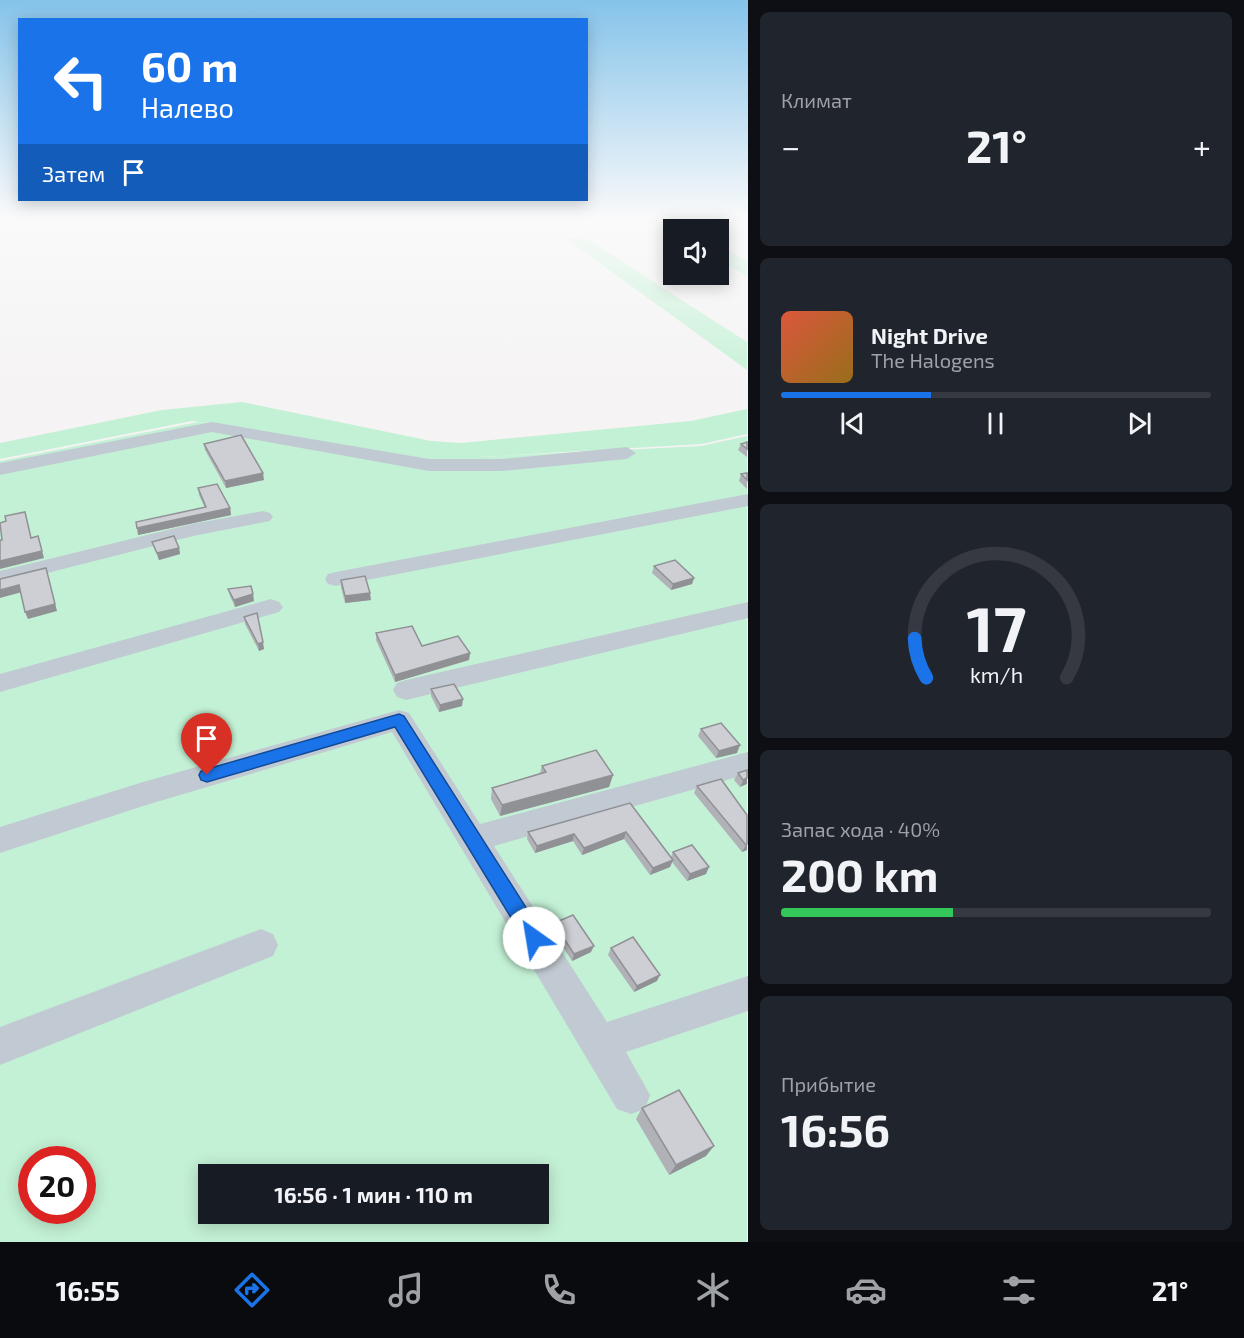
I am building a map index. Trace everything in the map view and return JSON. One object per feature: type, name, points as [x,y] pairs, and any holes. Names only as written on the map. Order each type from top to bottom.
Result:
[{"type":"lane","points":[[0,469],[212,427],[429,465],[502,465],[627,453]]},
{"type":"lane","points":[[336,579],[747,500]]},
{"type":"lane","points":[[0,578],[192,530],[263,517]]},
{"type":"lane","points":[[0,682],[271,607]]},
{"type":"lane","points":[[406,690],[747,610]]},
{"type":"lane","points":[[0,840],[143,794],[399,720],[632,1095]]},
{"type":"lane","points":[[472,839],[747,763]]},
{"type":"lane","points":[[0,1046],[261,945]]},
{"type":"lane","points":[[611,1039],[747,993]]},
{"type":"green space","points":[[619,277],[646,277],[747,342],[747,370]]},
{"type":"green space","points":[[242,402],[431,441],[461,443],[691,421],[747,409],[747,434],[702,444],[480,457],[701,446],[747,436],[747,1242],[0,1242],[0,461],[198,422],[246,427],[192,421],[0,459],[0,443],[162,410]]},
{"type":"building","points":[[241,435],[263,473],[225,481],[204,444]]},
{"type":"building","points":[[217,484],[230,508],[137,528],[136,522],[206,507],[198,488]]},
{"type":"building","points":[[25,512],[31,538],[38,536],[42,551],[0,561],[0,540],[2,540],[0,523],[6,521],[5,516]]},
{"type":"building","points":[[174,536],[179,548],[157,553],[152,542]]},
{"type":"building","points":[[675,560],[694,578],[673,584],[654,566]]},
{"type":"building","points":[[46,568],[55,604],[25,612],[19,585],[0,590],[0,579]]},
{"type":"building","points":[[365,576],[370,593],[345,596],[341,580]]},
{"type":"building","points":[[251,586],[253,594],[234,600],[228,589]]},
{"type":"building","points":[[257,613],[263,642],[258,644],[244,617]]},
{"type":"building","points":[[412,626],[422,646],[458,636],[470,653],[395,675],[376,633]]},
{"type":"building","points":[[454,684],[463,699],[440,705],[431,689]]},
{"type":"building","points":[[721,723],[740,745],[719,751],[701,729]]},
{"type":"building","points":[[596,750],[613,775],[502,805],[492,788],[546,772],[542,766]]},
{"type":"building","points":[[747,770],[747,778],[743,780],[738,773]]},
{"type":"building","points":[[721,779],[747,815],[746,845],[697,786]]},
{"type":"building","points":[[630,803],[673,860],[653,868],[626,832],[584,848],[574,834],[537,846],[528,832]]},
{"type":"building","points":[[692,845],[709,867],[690,874],[673,852]]},
{"type":"building","points":[[573,915],[594,946],[574,954],[554,923]]},
{"type":"building","points":[[633,937],[660,975],[637,986],[611,948]]},
{"type":"building","points":[[679,1090],[714,1146],[676,1165],[642,1108]]},
{"type":"route","points":[[207,775],[399,720],[534,938]]}]
